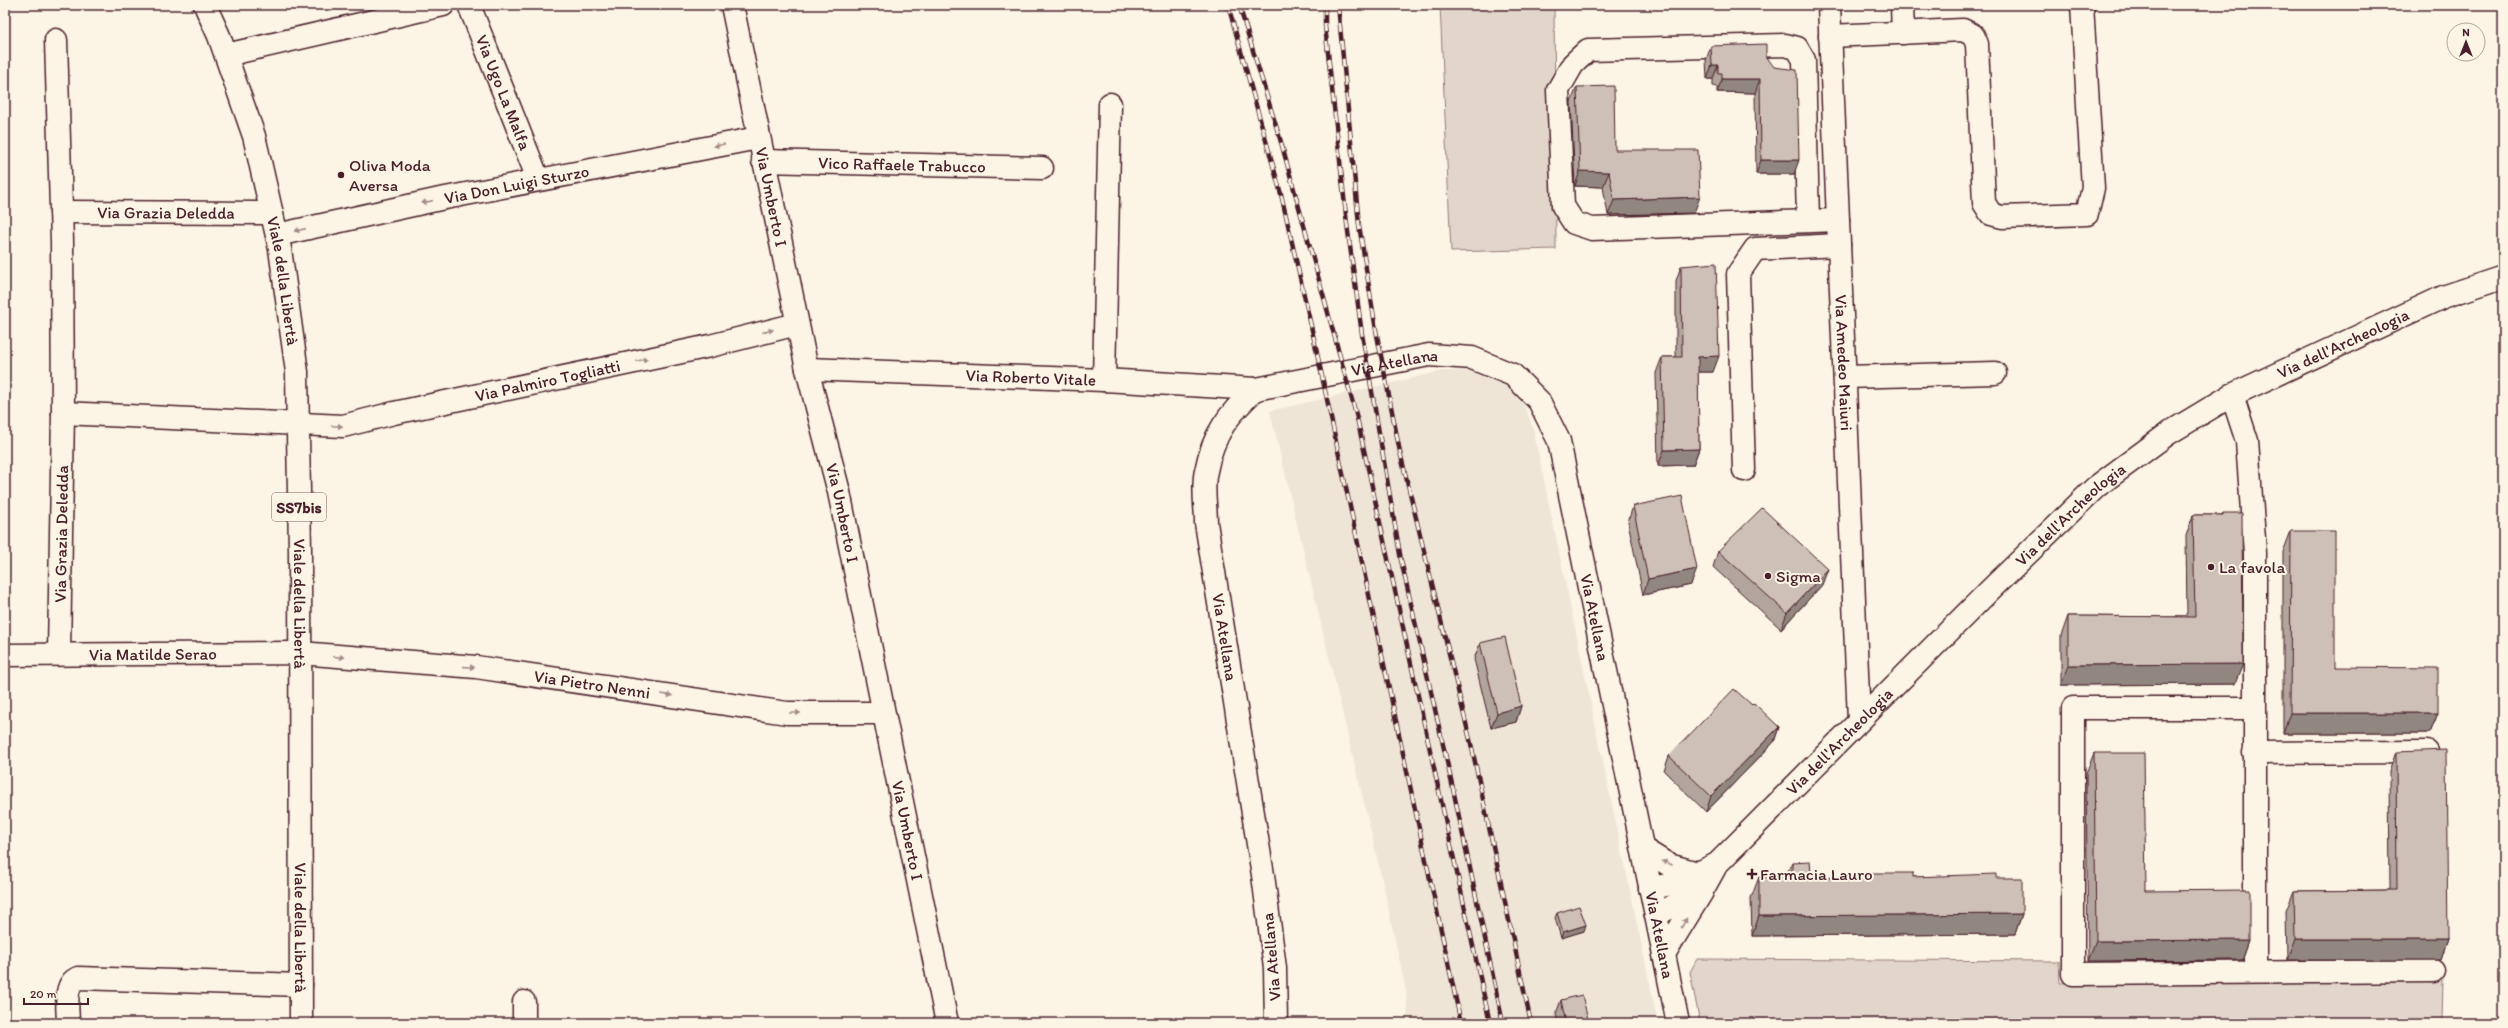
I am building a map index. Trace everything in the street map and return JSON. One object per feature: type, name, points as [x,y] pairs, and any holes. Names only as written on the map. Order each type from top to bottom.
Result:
[{"type":"street","name":"Viale della Libertà","points":[[205,5],[226,56],[254,136],[277,235],[297,372],[300,653],[301,1023]]},
{"type":"street","points":[[226,56],[443,5]]},
{"type":"street","name":"Via Ugo La Malfa","points":[[470,5],[538,179]]},
{"type":"street","name":"Via Umberto I","points":[[732,5],[797,324],[807,369],[839,492],[947,1023]]},
{"type":"street","name":"Via Amedeo Maiuri","points":[[1829,5],[1859,720]]},
{"type":"street","points":[[1902,5],[1903,33]]},
{"type":"street","points":[[1830,36],[1963,30],[1973,34],[1977,44],[1984,202],[1991,214],[2002,217],[2088,214],[2093,188],[2082,5]]},
{"type":"street","name":"Via Grazia Deledda","points":[[56,40],[61,212],[63,414],[59,654]]},
{"type":"street","points":[[1808,220],[1804,60],[1797,48],[1785,45],[1588,50],[1573,64],[1558,90],[1563,206],[1574,223],[1592,229],[1838,220]]},
{"type":"street","points":[[1104,380],[1110,104]]},
{"type":"street","name":"Via Don Luigi Sturzo","points":[[277,235],[538,179],[758,138]]},
{"type":"street","name":"Vico Raffaele Trabucco","points":[[763,161],[1042,168]]},
{"type":"street","name":"Via Grazia Deledda","points":[[61,212],[272,213]]},
{"type":"street","points":[[1744,470],[1738,274],[1755,249],[1839,246]]},
{"type":"street","name":"Via dell'Archeologia","points":[[1650,888],[1706,876],[1859,720],[2096,487],[2168,433],[2232,395],[2443,297],[2503,277]]},
{"type":"street","name":"Via Palmiro Togliatti","points":[[298,423],[343,426],[394,413],[710,346],[797,324]]},
{"type":"street","name":"Via Atellana","points":[[1276,1023],[1275,968],[1263,875],[1206,523],[1206,472],[1219,430],[1237,405],[1256,389],[1397,360],[1429,355],[1472,358],[1513,375],[1539,401],[1559,441],[1678,1023]]},
{"type":"street","name":"Via Roberto Vitale","points":[[807,369],[1104,380],[1256,389]]},
{"type":"street","points":[[1845,377],[1995,373]]},
{"type":"street","points":[[2232,395],[2247,441],[2251,480],[2255,553],[2255,972]]},
{"type":"street","points":[[63,414],[298,423]]},
{"type":"street","name":"Via Pietro Nenni","points":[[300,653],[476,667],[787,713],[883,712]]},
{"type":"street","name":"Via Matilde Serao","points":[[5,655],[300,653]]},
{"type":"street","points":[[2254,708],[2073,708],[2073,974],[2434,971]]},
{"type":"street","points":[[2254,753],[2432,752]]},
{"type":"street","points":[[1643,849],[1670,865],[1706,876]]},
{"type":"street","points":[[1656,915],[1706,876]]},
{"type":"street","points":[[1664,954],[1706,876]]},
{"type":"street","points":[[68,1023],[68,987],[78,978],[301,985]]},
{"type":"street","points":[[524,1002],[524,1023]]},
{"type":"shaded area","points":[[1440,5],[1554,5],[1556,249],[1451,252]]},
{"type":"shaded area","points":[[1443,371],[1471,371],[1506,385],[1524,405],[1533,428],[1658,1023],[1408,1023],[1406,991],[1380,870],[1270,411]]},
{"type":"shaded area","points":[[1697,959],[2059,961],[2060,983],[2443,980],[2442,1023],[1700,1023],[1690,972]]},
{"type":"building","points":[[1766,44],[1766,56],[1774,67],[1797,70],[1799,160],[1761,160],[1760,79],[1722,79],[1722,73],[1718,73],[1718,65],[1712,65],[1711,46]]},
{"type":"building","points":[[1614,86],[1615,150],[1698,150],[1700,197],[1614,200],[1609,172],[1580,171],[1577,87]]},
{"type":"building","points":[[1716,263],[1719,356],[1698,357],[1699,449],[1664,450],[1662,357],[1682,357],[1681,266]]},
{"type":"building","points":[[1682,496],[1697,569],[1648,579],[1633,506]]},
{"type":"building","name":"Sigma","points":[[1762,508],[1828,569],[1787,613],[1718,551]]},
{"type":"building","points":[[2223,513],[2242,513],[2243,664],[2068,665],[2068,616],[2195,617],[2193,515],[2223,515]]},
{"type":"building","points":[[2291,531],[2335,531],[2335,667],[2438,668],[2438,713],[2290,713]]},
{"type":"building","points":[[1505,637],[1521,706],[1497,713],[1480,643]]},
{"type":"building","points":[[1734,689],[1752,705],[1754,703],[1779,727],[1711,796],[1669,756]]},
{"type":"building","points":[[2446,750],[2448,939],[2295,939],[2294,891],[2397,890],[2396,752]]},
{"type":"building","points":[[2094,753],[2144,753],[2146,891],[2249,890],[2249,940],[2096,941]]},
{"type":"building","points":[[1810,861],[1811,874],[1822,874],[1822,878],[1868,877],[1868,873],[1913,873],[1913,877],[1996,874],[1996,878],[2022,878],[2022,914],[1759,916],[1759,877],[1778,877],[1778,873],[1792,873],[1792,862]]},
{"type":"building","points":[[1579,906],[1586,925],[1563,932],[1557,913]]},
{"type":"building","points":[[1582,995],[1589,1023],[1566,1023],[1561,1000]]},
{"type":"railway","points":[[1228,5],[1281,194],[1314,339],[1461,1023]]},
{"type":"railway","points":[[1239,5],[1281,142],[1357,418],[1490,1023]]},
{"type":"railway","points":[[1325,5],[1325,26],[1347,224],[1362,334],[1401,560],[1452,784],[1503,1023]]},
{"type":"railway","points":[[1338,5],[1359,225],[1376,330],[1400,452],[1472,748],[1531,1023]]},
{"type":"place","name":"Oliva Moda Aversa","points":[[341,175]]},
{"type":"place","name":"La favola","points":[[2211,567]]},
{"type":"place","name":"Sigma","points":[[1768,576]]},
{"type":"place","name":"Farmacia Lauro","points":[[1752,874]]}]
